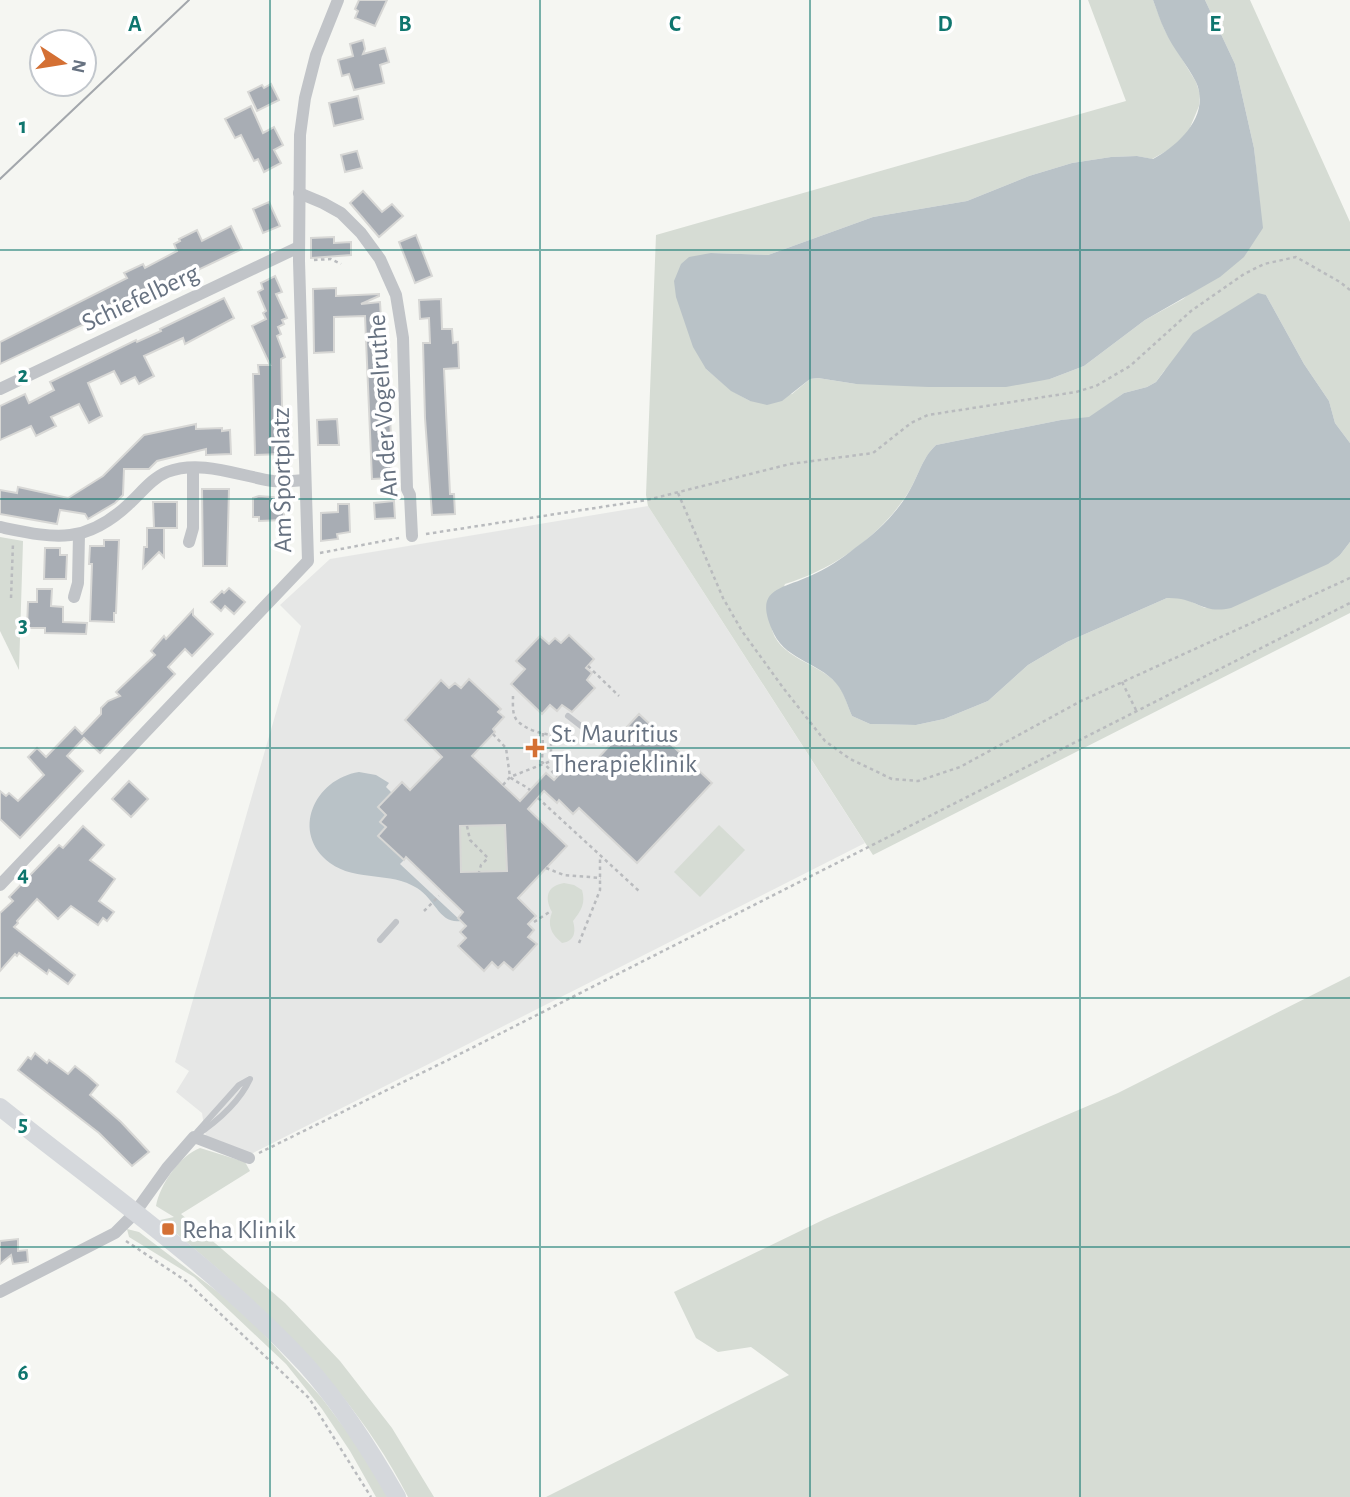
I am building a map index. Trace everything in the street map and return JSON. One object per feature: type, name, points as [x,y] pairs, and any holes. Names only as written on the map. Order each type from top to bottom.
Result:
[{"type":"main road","points":[[0,1107],[198,1263],[252,1310],[308,1367],[342,1410],[397,1497]]},
{"type":"street","name":"Am Sportplatz","points":[[0,885],[308,561],[299,261],[300,135],[305,98],[316,55],[338,0]]},
{"type":"street","name":"An der Vogelruthe","points":[[299,193],[341,214],[361,233],[380,258],[396,295],[403,338],[407,489],[410,495],[412,536]]},
{"type":"street","name":"Schiefelberg","points":[[0,389],[299,247]]},
{"type":"street","points":[[189,542],[193,528],[193,469]]},
{"type":"street","points":[[0,527],[50,537],[79,534],[114,517],[151,482],[165,473],[193,469],[235,472],[275,481],[305,480]]},
{"type":"street","points":[[74,597],[78,583],[79,534]]},
{"type":"street","points":[[0,1292],[115,1233],[134,1214],[167,1168],[194,1137],[249,1158]]},
{"type":"lane","points":[[568,716],[590,733]]},
{"type":"lane","points":[[380,940],[396,922]]},
{"type":"lane","points":[[250,1079],[245,1090],[212,1125],[194,1137],[239,1085],[250,1079]]},
{"type":"path","points":[[308,561],[321,552],[647,500],[790,464],[873,453],[911,422],[928,415],[1076,393],[1096,386],[1130,366],[1191,311],[1244,274],[1264,264],[1296,257],[1350,290]]},
{"type":"path","points":[[299,261],[331,260],[341,264]]},
{"type":"path","points":[[678,492],[723,598],[742,631],[784,689],[825,741],[850,759],[892,779],[918,781],[960,767],[1081,701],[1350,578]]},
{"type":"path","points":[[11,598],[14,530]]},
{"type":"path","points":[[249,1158],[1350,603]]},
{"type":"path","points":[[588,666],[619,696]]},
{"type":"path","points":[[1122,682],[1136,711]]},
{"type":"path","points":[[513,696],[516,719],[524,726],[551,735],[564,734],[574,722]]},
{"type":"path","points":[[543,733],[542,762],[557,776]]},
{"type":"path","points":[[493,734],[506,748],[510,777],[530,790]]},
{"type":"path","points":[[503,785],[510,777],[542,762],[551,761],[551,735]]},
{"type":"path","points":[[538,798],[639,891]]},
{"type":"path","points":[[467,826],[470,840],[488,858],[479,872]]},
{"type":"path","points":[[579,943],[595,905],[601,878],[600,855]]},
{"type":"path","points":[[546,868],[564,875],[601,878]]},
{"type":"path","points":[[424,911],[439,896]]},
{"type":"path","points":[[534,922],[551,911]]},
{"type":"path","points":[[115,1233],[186,1281],[309,1398],[371,1497]]},
{"type":"shaded area","points":[[1088,0],[1153,0],[1165,31],[1196,82],[1200,94],[1199,106],[1189,130],[1179,144],[1152,159],[1137,156],[1111,157],[1072,163],[1029,176],[967,201],[873,217],[768,255],[711,253],[706,369],[732,391],[750,401],[792,394],[810,379],[818,378],[856,384],[1050,379],[1084,366],[1145,320],[1183,299],[1257,236],[1262,228],[1254,148],[1235,64],[1205,0],[1250,0],[1350,222],[1350,443],[1335,423],[1329,401],[1304,364],[1266,295],[1164,371],[1156,382],[1124,393],[1089,418],[1061,420],[936,445],[927,456],[906,496],[868,539],[837,561],[785,584],[771,621],[775,636],[781,646],[839,686],[852,716],[870,724],[916,725],[944,719],[988,701],[1028,665],[1067,642],[1167,598],[1183,598],[1205,608],[1340,555],[1350,542],[1350,613],[873,855],[648,506],[646,495],[656,235],[1126,101]]},
{"type":"shaded area","points":[[1153,0],[1205,0],[1235,64],[1254,148],[1263,228],[1244,257],[1220,277],[1145,320],[1084,366],[1050,379],[1006,387],[856,384],[818,378],[810,379],[782,401],[767,405],[750,401],[731,391],[706,369],[693,347],[676,297],[674,281],[681,264],[689,257],[711,253],[768,255],[873,217],[967,201],[1029,176],[1072,163],[1111,157],[1137,156],[1153,159],[1173,146],[1190,128],[1196,117],[1200,94],[1192,75],[1168,38]]},
{"type":"shaded area","points":[[1258,293],[1266,295],[1304,364],[1329,401],[1335,423],[1350,443],[1350,542],[1340,555],[1328,564],[1231,608],[1206,608],[1186,600],[1167,598],[1067,642],[1028,665],[988,701],[944,719],[916,725],[870,724],[852,716],[841,690],[832,679],[796,657],[780,643],[768,619],[766,608],[772,593],[834,564],[877,530],[902,503],[927,456],[936,445],[1089,417],[1124,393],[1156,382],[1193,333]]},
{"type":"shaded area","name":"St. Mauritius Therapieklinik","points":[[648,506],[865,843],[251,1154],[206,1138],[202,1113],[176,1092],[189,1071],[175,1062],[301,626],[280,605],[330,559]]},
{"type":"shaded area","points":[[0,537],[23,541],[19,670],[0,631]]},
{"type":"shaded area","points":[[359,772],[376,775],[389,783],[386,787],[392,793],[378,807],[386,815],[380,822],[386,827],[378,836],[404,860],[400,864],[461,921],[454,921],[442,915],[423,893],[407,883],[351,873],[330,863],[318,851],[311,837],[313,809],[330,785]]},
{"type":"shaded area","points":[[505,825],[507,871],[461,872],[460,826]]},
{"type":"shaded area","points":[[719,825],[745,850],[700,897],[674,872]]},
{"type":"shaded area","points":[[564,883],[582,890],[583,903],[573,921],[574,935],[562,943],[551,929],[552,912],[548,897],[554,887]]},
{"type":"shaded area","points":[[1350,976],[1350,1497],[546,1497],[789,1375],[751,1347],[718,1352],[696,1338],[674,1292],[825,1219],[1118,1093]]},
{"type":"shaded area","points":[[200,1148],[245,1162],[250,1171],[181,1214],[285,1303],[340,1361],[392,1428],[434,1497],[408,1497],[359,1418],[299,1346],[231,1281],[160,1220],[174,1217],[156,1206],[166,1181],[185,1157]]},
{"type":"shaded area","points":[[127,1229],[139,1232],[243,1311],[321,1397],[368,1459],[390,1497],[376,1497],[322,1409],[286,1364],[194,1277],[129,1237]]},
{"type":"building","points":[[359,0],[387,0],[375,26],[355,18]]},
{"type":"building","points":[[363,40],[363,54],[385,48],[389,62],[380,65],[384,83],[354,90],[349,74],[342,76],[338,60],[353,56],[350,44]]},
{"type":"building","points":[[271,84],[279,100],[257,111],[248,92]]},
{"type":"building","points":[[358,96],[363,119],[334,126],[329,103]]},
{"type":"building","points":[[251,106],[263,133],[274,127],[283,145],[274,150],[281,163],[264,172],[258,159],[254,161],[241,135],[235,138],[225,119]]},
{"type":"building","points":[[357,151],[362,168],[345,172],[341,155]]},
{"type":"building","points":[[363,191],[382,212],[392,204],[403,216],[379,237],[350,203]]},
{"type":"building","points":[[269,202],[280,226],[263,233],[253,209]]},
{"type":"building","points":[[231,226],[242,249],[0,364],[0,342],[127,278],[124,273],[143,264],[145,268],[177,251],[174,244],[180,241],[179,239],[197,230],[202,241]]},
{"type":"building","points":[[416,235],[432,276],[415,283],[399,242]]},
{"type":"building","points":[[334,237],[334,243],[351,242],[351,255],[311,258],[311,238]]},
{"type":"building","points":[[275,276],[282,292],[276,294],[287,318],[282,320],[284,324],[278,327],[281,334],[277,336],[285,357],[281,359],[283,454],[255,455],[253,374],[259,374],[258,365],[270,365],[252,326],[266,319],[263,313],[266,311],[258,292],[263,289],[261,283]]},
{"type":"building","points":[[336,288],[336,296],[379,294],[361,304],[380,302],[382,335],[386,335],[387,353],[378,353],[380,378],[387,377],[388,394],[383,394],[383,418],[390,418],[391,436],[382,436],[382,460],[391,460],[392,478],[372,479],[365,316],[334,317],[334,352],[314,353],[313,289]]},
{"type":"building","points":[[224,298],[234,318],[185,344],[183,338],[144,356],[154,376],[139,384],[135,377],[121,384],[114,371],[88,383],[102,416],[89,423],[79,404],[51,417],[56,426],[36,436],[31,426],[0,440],[0,406],[25,394],[29,403],[54,390],[50,382],[136,340],[137,342],[161,331],[160,329]]},
{"type":"building","points":[[441,299],[442,329],[452,329],[453,343],[458,342],[459,368],[444,369],[450,494],[454,494],[455,514],[432,515],[423,343],[430,343],[429,318],[420,319],[419,300]]},
{"type":"building","points":[[337,419],[339,445],[318,445],[317,420]]},
{"type":"building","points":[[196,424],[196,429],[230,430],[231,454],[206,455],[206,449],[157,461],[149,469],[124,469],[123,495],[88,519],[85,514],[60,510],[57,524],[0,514],[0,490],[17,493],[18,487],[68,498],[103,476],[144,435]]},
{"type":"building","points":[[202,489],[229,489],[227,566],[203,566]]},
{"type":"building","points":[[253,498],[284,498],[284,520],[259,521],[259,517],[253,517]]},
{"type":"building","points":[[394,501],[395,518],[375,519],[374,503]]},
{"type":"building","points":[[153,502],[177,502],[177,528],[164,528],[164,557],[159,552],[143,568],[147,528],[154,528]]},
{"type":"building","points":[[338,504],[349,504],[350,532],[337,534],[338,539],[321,541],[321,513],[338,512]]},
{"type":"building","points":[[104,540],[119,540],[114,622],[90,621],[90,546],[104,546]]},
{"type":"building","points":[[45,548],[60,548],[60,555],[67,555],[66,579],[44,579]]},
{"type":"building","points":[[229,588],[245,602],[234,614],[225,606],[221,611],[211,602]]},
{"type":"building","points":[[37,589],[52,589],[51,606],[63,607],[63,622],[87,623],[86,634],[45,633],[45,628],[27,628],[28,602],[37,602]]},
{"type":"building","points":[[193,610],[193,615],[213,634],[192,656],[185,649],[168,667],[175,674],[100,753],[84,738],[67,756],[83,771],[20,838],[0,819],[0,791],[6,796],[9,793],[18,801],[44,775],[28,757],[37,748],[46,757],[75,727],[82,734],[101,714],[101,708],[108,701],[120,696],[116,692],[155,655],[151,651],[164,636],[166,639]]},
{"type":"building","points":[[569,635],[594,659],[586,668],[592,673],[587,680],[595,688],[572,712],[562,705],[557,711],[550,705],[542,714],[511,684],[525,669],[516,661],[540,636],[549,644],[555,638],[561,643]]},
{"type":"building","points":[[469,679],[501,709],[498,712],[504,717],[493,729],[495,732],[472,756],[520,801],[546,773],[554,780],[572,760],[585,772],[639,714],[712,783],[637,863],[579,808],[573,814],[559,800],[557,803],[544,791],[528,809],[567,846],[518,898],[536,916],[528,924],[534,930],[528,937],[537,944],[513,970],[504,962],[498,968],[492,962],[484,971],[458,946],[466,938],[460,932],[466,926],[458,918],[463,912],[406,857],[404,860],[378,836],[386,827],[380,822],[386,815],[378,807],[402,782],[410,790],[442,757],[405,720],[441,680],[449,688],[455,683],[461,688]],"holes":[[[505,825],[507,871],[461,872],[460,826]]]},
{"type":"building","points":[[129,781],[148,799],[131,817],[112,799]]},
{"type":"building","points":[[83,826],[104,845],[90,860],[115,879],[99,901],[114,912],[107,921],[103,918],[98,925],[71,906],[58,919],[37,899],[14,927],[75,975],[68,984],[49,970],[47,974],[19,953],[0,971],[0,913],[13,901],[9,897],[59,845],[63,848]]},
{"type":"building","points":[[35,1053],[68,1074],[75,1066],[89,1077],[98,1085],[90,1095],[121,1122],[149,1152],[132,1166],[99,1133],[18,1070],[28,1057],[31,1059]]},
{"type":"building","points":[[18,1239],[18,1251],[27,1250],[28,1262],[13,1264],[11,1255],[0,1264],[0,1241]]},
{"type":"tram line","points":[[0,179],[189,0]]},
{"type":"place","name":"St. Mauritius Therapieklinik","points":[[535,748]]},
{"type":"place","name":"Reha Klinik","points":[[168,1229]]}]
